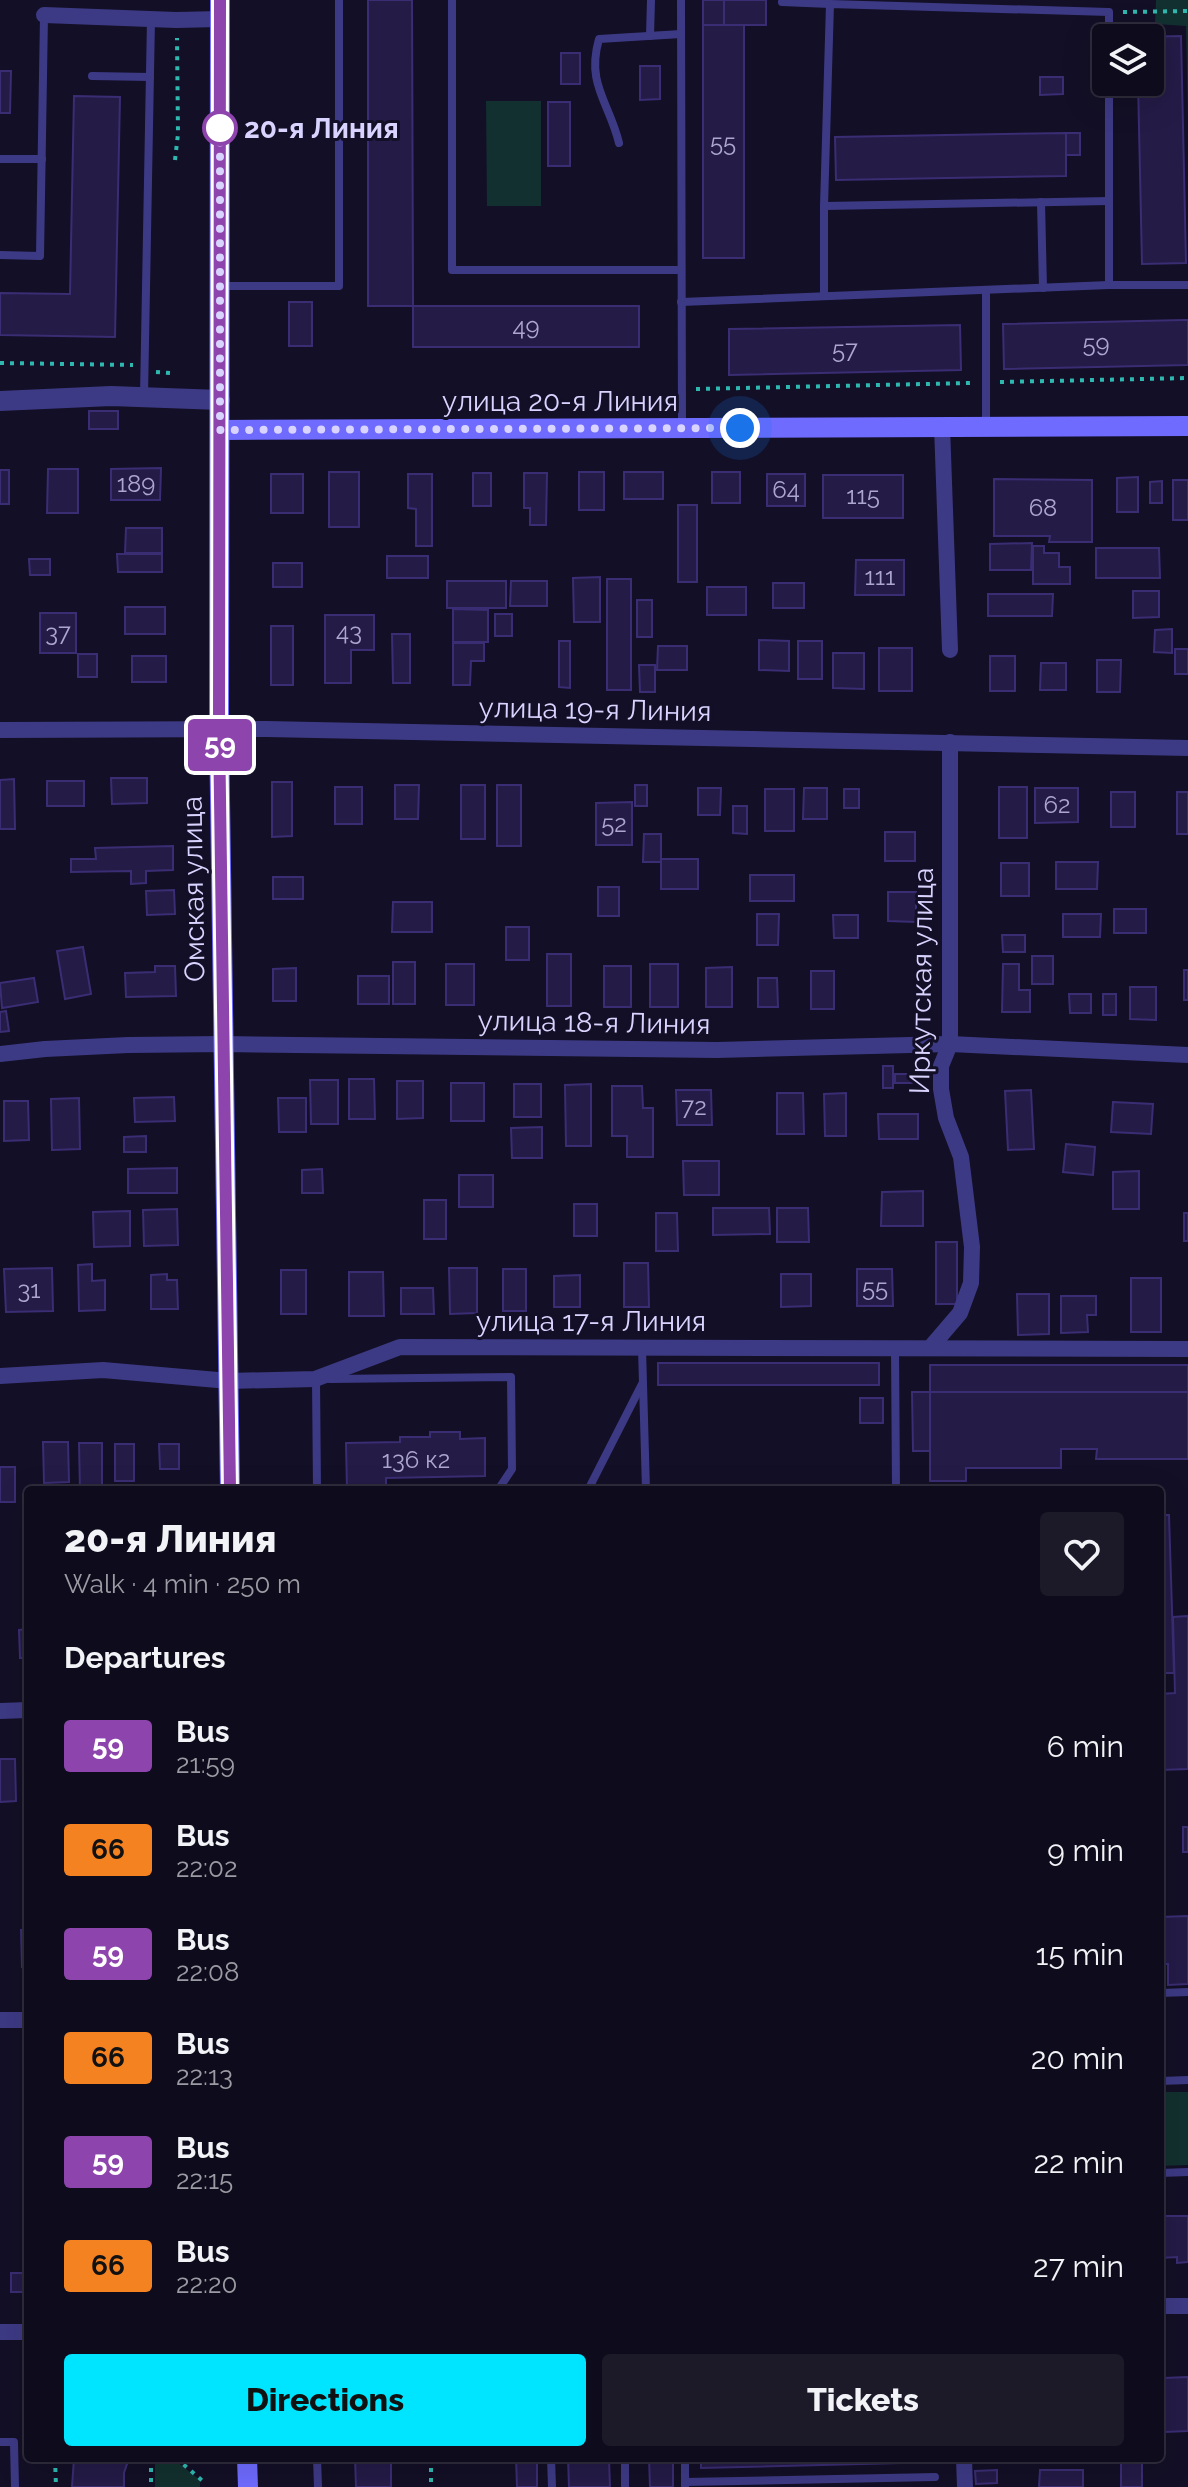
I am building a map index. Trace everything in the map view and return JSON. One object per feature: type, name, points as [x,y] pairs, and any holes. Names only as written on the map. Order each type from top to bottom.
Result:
[{"type":"main road","name":"Омская улица","points":[[220,10],[219,729],[230,1486]]},
{"type":"main road","name":"улица 20-я Линия","points":[[220,430],[1188,426]]},
{"type":"main road","points":[[247,2462],[248,2487]]},
{"type":"street","points":[[44,15],[176,20],[220,10]]},
{"type":"street","points":[[0,401],[144,396],[220,400]]},
{"type":"street","points":[[942,426],[950,650]]},
{"type":"street","name":"улица 19-я Линия","points":[[0,730],[219,729],[1188,748]]},
{"type":"street","name":"Иркутская улица","points":[[930,1348],[960,1313],[971,1283],[972,1247],[961,1157],[946,1118],[941,1089],[941,1066],[950,1044],[950,742]]},
{"type":"street","name":"улица 18-я Линия","points":[[0,1054],[45,1049],[223,1044],[702,1050],[950,1044],[1188,1055]]},
{"type":"street","name":"улица 17-я Линия","points":[[0,1376],[103,1370],[229,1381],[315,1379],[400,1347],[1188,1349]]},
{"type":"street","points":[[0,1711],[24,1710]]},
{"type":"street","points":[[0,2020],[24,2020]]},
{"type":"street","points":[[1164,2306],[1188,2306]]},
{"type":"street","points":[[0,2332],[24,2332]]},
{"type":"street","points":[[964,2462],[965,2487]]},
{"type":"lane","points":[[221,286],[339,286],[339,0]]},
{"type":"lane","points":[[452,0],[452,270],[681,270]]},
{"type":"lane","points":[[650,36],[651,0]]},
{"type":"lane","points":[[681,0],[682,428]]},
{"type":"lane","points":[[782,2],[1109,12],[1109,24]]},
{"type":"lane","points":[[824,296],[830,4]]},
{"type":"lane","points":[[0,255],[40,256],[44,15]]},
{"type":"lane","points":[[144,396],[151,19]]},
{"type":"lane","points":[[619,143],[615,125],[597,88],[594,66],[599,39],[681,34]]},
{"type":"lane","points":[[92,76],[150,77]]},
{"type":"lane","points":[[1109,96],[1109,285]]},
{"type":"lane","points":[[0,159],[42,159]]},
{"type":"lane","points":[[824,206],[1109,201]]},
{"type":"lane","points":[[1041,202],[1043,288]]},
{"type":"lane","points":[[681,302],[1109,285],[1188,285]]},
{"type":"lane","points":[[986,290],[986,426]]},
{"type":"lane","points":[[642,1347],[646,1486]]},
{"type":"lane","points":[[895,1348],[896,1486]]},
{"type":"lane","points":[[317,1486],[315,1379],[511,1377],[512,1469],[501,1486]]},
{"type":"lane","points":[[590,1486],[643,1383]]},
{"type":"lane","points":[[1164,1993],[1188,1992]]},
{"type":"lane","points":[[1164,2081],[1188,2080]]},
{"type":"lane","points":[[1164,2173],[1188,2172]]},
{"type":"lane","points":[[0,2442],[14,2442],[15,2487]]},
{"type":"lane","points":[[317,2462],[318,2487]]},
{"type":"lane","points":[[551,2462],[552,2487]]},
{"type":"lane","points":[[625,2462],[625,2487]]},
{"type":"lane","points":[[685,2462],[685,2485],[935,2477]]},
{"type":"path","points":[[1109,12],[1188,11]]},
{"type":"path","points":[[175,160],[178,134],[176,20]]},
{"type":"path","points":[[0,363],[134,365],[170,373]]},
{"type":"path","points":[[681,389],[1188,378]]},
{"type":"path","points":[[55,2462],[56,2487]]},
{"type":"path","points":[[151,2462],[151,2487]]},
{"type":"path","points":[[181,2462],[205,2483]]},
{"type":"path","points":[[431,2462],[431,2487]]},
{"type":"green space","points":[[1156,0],[1188,0],[1188,123],[1186,26],[1155,24]]},
{"type":"green space","points":[[486,101],[541,101],[541,206],[487,206]]},
{"type":"green space","points":[[1164,2092],[1188,2092],[1188,2165],[1164,2166]]},
{"type":"green space","points":[[155,2462],[177,2462],[200,2480],[200,2487],[155,2487]]},
{"type":"building","points":[[368,0],[412,0],[413,306],[368,306]]},
{"type":"building","points":[[703,0],[724,0],[724,25],[703,25]]},
{"type":"building","points":[[724,0],[766,0],[766,25],[724,25]]},
{"type":"building","points":[[703,25],[744,25],[744,258],[703,258]]},
{"type":"building","points":[[1164,36],[1181,36],[1186,263],[1142,264],[1138,96],[1164,96]]},
{"type":"building","points":[[561,53],[580,53],[580,84],[561,84]]},
{"type":"building","points":[[640,66],[660,66],[660,99],[640,100]]},
{"type":"building","points":[[0,71],[11,71],[10,113],[0,113]]},
{"type":"building","points":[[1040,77],[1063,77],[1063,94],[1040,95]]},
{"type":"building","points":[[74,96],[120,97],[115,337],[0,335],[0,293],[70,294]]},
{"type":"building","points":[[548,102],[570,102],[570,166],[548,166]]},
{"type":"building","points":[[1066,133],[1066,176],[836,180],[835,137]]},
{"type":"building","points":[[1066,133],[1080,133],[1080,155],[1066,155]]},
{"type":"building","points":[[289,302],[312,302],[312,346],[289,346]]},
{"type":"building","points":[[413,306],[639,306],[639,347],[413,347]]},
{"type":"building","points":[[1188,320],[1188,365],[1004,369],[1003,324]]},
{"type":"building","points":[[960,325],[961,370],[729,375],[729,329]]},
{"type":"building","points":[[89,411],[118,411],[118,429],[89,429]]},
{"type":"building","points":[[161,468],[160,500],[111,500],[111,469]]},
{"type":"building","points":[[48,469],[78,469],[78,513],[47,513]]},
{"type":"building","points":[[0,470],[9,470],[9,504],[0,504]]},
{"type":"building","points":[[329,472],[359,472],[359,527],[329,527]]},
{"type":"building","points":[[579,472],[604,472],[604,510],[579,510]]},
{"type":"building","points":[[624,472],[663,472],[663,499],[624,499]]},
{"type":"building","points":[[712,472],[740,472],[740,503],[712,503]]},
{"type":"building","points":[[473,473],[491,473],[491,506],[473,506]]},
{"type":"building","points":[[524,473],[547,473],[546,525],[530,525],[530,508],[524,508]]},
{"type":"building","points":[[271,474],[303,474],[303,513],[271,513]]},
{"type":"building","points":[[408,474],[432,474],[432,546],[416,546],[416,509],[408,508]]},
{"type":"building","points":[[767,474],[805,474],[805,506],[767,506]]},
{"type":"building","points":[[823,475],[903,475],[903,518],[823,518]]},
{"type":"building","points":[[1138,477],[1138,512],[1117,512],[1117,478]]},
{"type":"building","points":[[994,479],[1092,480],[1092,542],[1049,542],[1050,536],[994,536]]},
{"type":"building","points":[[1173,480],[1188,480],[1188,520],[1173,520]]},
{"type":"building","points":[[1162,481],[1162,503],[1150,503],[1150,482]]},
{"type":"building","points":[[678,505],[697,505],[697,582],[678,582]]},
{"type":"building","points":[[126,528],[162,528],[162,553],[125,553]]},
{"type":"building","points":[[1032,543],[1031,570],[990,570],[990,544]]},
{"type":"building","points":[[1033,546],[1044,546],[1044,553],[1059,553],[1059,567],[1070,567],[1070,584],[1033,584]]},
{"type":"building","points":[[1096,548],[1159,548],[1160,578],[1096,578]]},
{"type":"building","points":[[117,554],[162,554],[162,572],[118,572]]},
{"type":"building","points":[[387,556],[428,556],[428,578],[387,578]]},
{"type":"building","points":[[29,559],[50,559],[50,575],[30,575]]},
{"type":"building","points":[[856,560],[904,560],[904,595],[855,595]]},
{"type":"building","points":[[273,563],[302,563],[302,587],[273,587]]},
{"type":"building","points":[[600,577],[600,622],[574,622],[573,578]]},
{"type":"building","points":[[607,579],[631,579],[631,690],[607,690]]},
{"type":"building","points":[[447,581],[506,581],[506,608],[447,608]]},
{"type":"building","points":[[511,581],[547,581],[547,606],[510,606]]},
{"type":"building","points":[[773,583],[804,583],[804,608],[773,608]]},
{"type":"building","points":[[707,587],[746,587],[746,615],[707,615]]},
{"type":"building","points":[[1133,591],[1159,591],[1159,617],[1133,618]]},
{"type":"building","points":[[988,594],[1053,594],[1052,616],[988,616]]},
{"type":"building","points":[[637,600],[652,600],[652,637],[637,637]]},
{"type":"building","points":[[125,607],[165,607],[165,634],[125,634]]},
{"type":"building","points":[[453,609],[488,610],[488,642],[453,642]]},
{"type":"building","points":[[40,613],[76,613],[76,653],[40,653]]},
{"type":"building","points":[[495,614],[512,614],[512,636],[495,636]]},
{"type":"building","points":[[325,615],[374,615],[374,650],[351,650],[351,683],[325,683]]},
{"type":"building","points":[[271,626],[293,626],[293,685],[271,685]]},
{"type":"building","points":[[1172,629],[1172,653],[1154,652],[1155,630]]},
{"type":"building","points":[[392,634],[410,634],[410,683],[393,683]]},
{"type":"building","points":[[759,640],[789,641],[789,671],[759,670]]},
{"type":"building","points":[[559,641],[570,641],[570,688],[559,687]]},
{"type":"building","points":[[798,641],[822,641],[822,679],[798,679]]},
{"type":"building","points":[[453,643],[484,643],[484,661],[471,661],[470,685],[453,685]]},
{"type":"building","points":[[658,646],[687,646],[687,670],[657,670]]},
{"type":"building","points":[[879,648],[912,648],[912,691],[879,691]]},
{"type":"building","points":[[1175,649],[1188,649],[1188,674],[1175,674]]},
{"type":"building","points":[[833,653],[864,653],[864,689],[833,688]]},
{"type":"building","points":[[78,654],[97,654],[97,677],[78,677]]},
{"type":"building","points":[[132,656],[166,656],[166,682],[132,682]]},
{"type":"building","points":[[990,656],[1015,656],[1015,691],[990,691]]},
{"type":"building","points":[[1097,660],[1121,660],[1120,692],[1097,692]]},
{"type":"building","points":[[1041,663],[1066,663],[1066,690],[1040,690]]},
{"type":"building","points":[[639,665],[655,665],[655,692],[640,692]]},
{"type":"building","points":[[111,778],[147,778],[147,803],[112,804]]},
{"type":"building","points":[[14,779],[15,829],[0,829],[0,780]]},
{"type":"building","points":[[47,781],[84,781],[84,806],[47,806]]},
{"type":"building","points":[[272,782],[292,782],[292,836],[272,837]]},
{"type":"building","points":[[395,785],[419,785],[418,819],[395,819]]},
{"type":"building","points":[[461,785],[485,785],[485,839],[461,839]]},
{"type":"building","points":[[497,785],[521,785],[521,846],[497,846]]},
{"type":"building","points":[[635,785],[647,785],[647,806],[635,806]]},
{"type":"building","points":[[335,787],[362,787],[362,824],[335,824]]},
{"type":"building","points":[[999,787],[1027,787],[1027,838],[999,838]]},
{"type":"building","points":[[698,788],[721,788],[720,815],[698,815]]},
{"type":"building","points":[[804,788],[827,788],[827,819],[803,819]]},
{"type":"building","points":[[1035,788],[1078,788],[1078,822],[1035,823]]},
{"type":"building","points":[[765,789],[794,789],[794,831],[765,831]]},
{"type":"building","points":[[844,789],[859,789],[859,808],[844,808]]},
{"type":"building","points":[[1111,792],[1135,792],[1135,827],[1111,827]]},
{"type":"building","points":[[1177,792],[1188,792],[1188,834],[1177,834]]},
{"type":"building","points":[[632,802],[632,845],[596,845],[596,803]]},
{"type":"building","points":[[733,806],[747,806],[747,834],[733,833]]},
{"type":"building","points":[[885,832],[915,832],[915,861],[885,861]]},
{"type":"building","points":[[644,834],[661,834],[661,862],[643,862]]},
{"type":"building","points":[[173,846],[173,870],[146,871],[146,883],[131,884],[131,871],[71,872],[71,859],[96,859],[95,848]]},
{"type":"building","points":[[661,859],[698,859],[698,889],[661,889]]},
{"type":"building","points":[[1056,862],[1098,862],[1097,889],[1056,889]]},
{"type":"building","points":[[1001,863],[1029,863],[1029,896],[1001,896]]},
{"type":"building","points":[[750,875],[794,875],[794,901],[750,901]]},
{"type":"building","points":[[273,877],[303,877],[303,899],[273,899]]},
{"type":"building","points":[[598,887],[619,887],[619,916],[598,916]]},
{"type":"building","points":[[174,890],[175,914],[147,915],[146,891]]},
{"type":"building","points":[[888,892],[916,892],[916,922],[888,921]]},
{"type":"building","points":[[393,902],[432,902],[432,932],[392,932]]},
{"type":"building","points":[[1114,909],[1146,909],[1146,933],[1114,933]]},
{"type":"building","points":[[757,914],[779,914],[778,945],[757,945]]},
{"type":"building","points":[[1063,914],[1101,914],[1100,937],[1063,937]]},
{"type":"building","points":[[833,915],[858,915],[858,938],[834,938]]},
{"type":"building","points":[[506,927],[529,927],[529,960],[506,960]]},
{"type":"building","points":[[1002,935],[1025,935],[1025,952],[1003,952]]},
{"type":"building","points":[[83,947],[91,994],[65,999],[57,951]]},
{"type":"building","points":[[547,954],[571,954],[571,1006],[547,1006]]},
{"type":"building","points":[[1032,956],[1053,956],[1053,984],[1032,984]]},
{"type":"building","points":[[393,962],[415,962],[415,1004],[393,1004]]},
{"type":"building","points":[[446,964],[474,964],[474,1005],[446,1005]]},
{"type":"building","points":[[650,964],[678,964],[678,1007],[650,1007]]},
{"type":"building","points":[[1003,964],[1019,964],[1019,990],[1030,990],[1030,1012],[1002,1012]]},
{"type":"building","points":[[155,966],[175,966],[176,996],[126,997],[125,973],[155,972]]},
{"type":"building","points":[[604,966],[631,966],[631,1007],[604,1007]]},
{"type":"building","points":[[732,967],[732,1007],[706,1007],[706,968]]},
{"type":"building","points":[[296,968],[296,1001],[273,1001],[273,969]]},
{"type":"building","points":[[1184,970],[1188,970],[1188,1000],[1184,1000]]},
{"type":"building","points":[[811,971],[834,971],[834,1009],[811,1009]]},
{"type":"building","points":[[358,976],[389,976],[389,1004],[358,1004]]},
{"type":"building","points":[[34,978],[38,1002],[2,1008],[0,983]]},
{"type":"building","points":[[758,978],[777,978],[778,1007],[758,1007]]},
{"type":"building","points":[[1130,987],[1156,987],[1156,1020],[1130,1019]]},
{"type":"building","points":[[1069,994],[1091,994],[1091,1013],[1070,1013]]},
{"type":"building","points":[[1103,994],[1116,994],[1116,1015],[1103,1015]]},
{"type":"building","points":[[6,1011],[9,1031],[0,1032],[0,1012]]},
{"type":"building","points":[[883,1066],[893,1066],[893,1088],[883,1088]]},
{"type":"building","points":[[895,1074],[913,1074],[913,1083],[895,1083]]},
{"type":"building","points":[[349,1079],[374,1079],[375,1119],[349,1119]]},
{"type":"building","points":[[310,1080],[338,1080],[338,1124],[311,1124]]},
{"type":"building","points":[[397,1081],[423,1081],[423,1118],[397,1119]]},
{"type":"building","points":[[451,1083],[484,1083],[484,1121],[451,1121]]},
{"type":"building","points":[[514,1084],[541,1084],[541,1117],[514,1117]]},
{"type":"building","points":[[591,1084],[591,1146],[566,1146],[565,1085]]},
{"type":"building","points":[[612,1086],[642,1086],[643,1108],[653,1108],[653,1157],[627,1157],[627,1136],[612,1136]]},
{"type":"building","points":[[676,1090],[711,1090],[712,1125],[677,1125]]},
{"type":"building","points":[[1031,1090],[1034,1149],[1008,1150],[1005,1091]]},
{"type":"building","points":[[777,1093],[803,1093],[804,1134],[777,1134]]},
{"type":"building","points":[[846,1093],[846,1136],[825,1136],[824,1094]]},
{"type":"building","points":[[174,1097],[175,1121],[135,1122],[134,1098]]},
{"type":"building","points":[[79,1098],[80,1149],[52,1150],[51,1099]]},
{"type":"building","points":[[278,1098],[306,1098],[306,1132],[279,1132]]},
{"type":"building","points":[[4,1101],[28,1101],[29,1140],[4,1141]]},
{"type":"building","points":[[1113,1102],[1153,1104],[1151,1134],[1111,1132]]},
{"type":"building","points":[[878,1114],[918,1114],[918,1139],[879,1139]]},
{"type":"building","points":[[542,1127],[542,1158],[512,1158],[511,1128]]},
{"type":"building","points":[[146,1136],[146,1152],[124,1152],[124,1137]]},
{"type":"building","points":[[1066,1144],[1095,1147],[1093,1175],[1063,1172]]},
{"type":"building","points":[[683,1161],[719,1161],[719,1195],[684,1195]]},
{"type":"building","points":[[177,1168],[177,1193],[128,1193],[128,1169]]},
{"type":"building","points":[[322,1169],[323,1193],[302,1193],[302,1170]]},
{"type":"building","points":[[1139,1171],[1139,1209],[1113,1209],[1113,1172]]},
{"type":"building","points":[[459,1175],[493,1175],[493,1207],[459,1207]]},
{"type":"building","points":[[923,1191],[923,1226],[881,1226],[882,1192]]},
{"type":"building","points":[[424,1200],[446,1200],[446,1239],[424,1239]]},
{"type":"building","points":[[574,1204],[597,1204],[597,1236],[574,1236]]},
{"type":"building","points":[[713,1208],[769,1208],[770,1234],[713,1235]]},
{"type":"building","points":[[777,1208],[808,1208],[809,1242],[777,1242]]},
{"type":"building","points":[[177,1209],[178,1245],[144,1246],[143,1210]]},
{"type":"building","points":[[130,1211],[130,1246],[94,1247],[93,1212]]},
{"type":"building","points":[[656,1213],[677,1213],[678,1251],[656,1251]]},
{"type":"building","points":[[1184,1213],[1188,1213],[1188,1241],[1184,1241]]},
{"type":"building","points":[[936,1242],[957,1242],[957,1304],[936,1304]]},
{"type":"building","points":[[624,1263],[648,1263],[649,1307],[624,1307]]},
{"type":"building","points":[[92,1264],[92,1281],[105,1280],[105,1310],[79,1311],[78,1265]]},
{"type":"building","points":[[52,1268],[53,1311],[6,1312],[4,1269]]},
{"type":"building","points":[[449,1268],[477,1268],[477,1313],[450,1314]]},
{"type":"building","points":[[503,1269],[526,1269],[526,1311],[503,1311]]},
{"type":"building","points":[[857,1269],[892,1269],[893,1306],[857,1306]]},
{"type":"building","points":[[281,1270],[306,1270],[306,1314],[281,1314]]},
{"type":"building","points":[[349,1272],[383,1272],[384,1316],[349,1316]]},
{"type":"building","points":[[167,1274],[167,1280],[177,1280],[178,1309],[151,1309],[151,1275]]},
{"type":"building","points":[[781,1274],[811,1274],[811,1306],[781,1307]]},
{"type":"building","points":[[580,1275],[580,1307],[554,1307],[554,1276]]},
{"type":"building","points":[[1131,1278],[1161,1278],[1161,1332],[1131,1332]]},
{"type":"building","points":[[401,1288],[433,1288],[434,1314],[401,1314]]},
{"type":"building","points":[[1017,1294],[1049,1294],[1049,1334],[1018,1335]]},
{"type":"building","points":[[1061,1296],[1096,1296],[1096,1315],[1087,1315],[1088,1332],[1061,1333]]},
{"type":"building","points":[[658,1363],[879,1363],[879,1385],[658,1385]]},
{"type":"building","points":[[930,1365],[1188,1365],[1188,1392],[930,1392]]},
{"type":"building","points":[[912,1392],[930,1392],[930,1451],[913,1451]]},
{"type":"building","points":[[930,1392],[1188,1392],[1188,1459],[1096,1459],[1097,1449],[1061,1449],[1061,1468],[966,1468],[966,1481],[930,1481]]},
{"type":"building","points":[[860,1398],[883,1398],[883,1423],[860,1423]]},
{"type":"building","points":[[430,1432],[460,1432],[460,1439],[485,1438],[485,1476],[386,1478],[386,1486],[347,1486],[346,1443],[400,1442],[400,1437],[430,1437]]},
{"type":"building","points":[[43,1442],[68,1442],[69,1482],[44,1483]]},
{"type":"building","points":[[79,1443],[102,1443],[102,1486],[80,1486]]},
{"type":"building","points":[[115,1444],[134,1444],[134,1481],[115,1481]]},
{"type":"building","points":[[159,1444],[179,1444],[179,1469],[160,1469]]},
{"type":"building","points":[[0,1467],[15,1467],[15,1502],[0,1502]]},
{"type":"building","points":[[1164,1515],[1169,1515],[1174,1673],[1164,1673]]},
{"type":"building","points":[[1188,1616],[1188,1769],[1164,1770],[1164,1694],[1175,1693],[1173,1617]]},
{"type":"building","points":[[24,1629],[24,1658],[20,1658],[19,1630]]},
{"type":"building","points":[[0,1759],[15,1759],[16,1801],[0,1802]]},
{"type":"building","points":[[1183,1827],[1188,1827],[1188,1852],[1183,1852]]},
{"type":"building","points":[[1188,1916],[1188,1984],[1168,1985],[1168,1964],[1164,1964],[1164,1917]]},
{"type":"building","points":[[21,1930],[24,1930],[24,1967]]},
{"type":"building","points":[[1164,2216],[1188,2216],[1188,2262],[1177,2263],[1177,2257],[1164,2258]]},
{"type":"building","points":[[11,2273],[24,2273],[24,2292],[11,2292]]},
{"type":"building","points":[[1188,2377],[1188,2431],[1165,2432],[1164,2378]]},
{"type":"building","points":[[74,2462],[128,2462],[124,2487],[72,2487]]},
{"type":"building","points":[[355,2462],[391,2462],[391,2487],[356,2487]]},
{"type":"building","points":[[516,2462],[537,2462],[537,2487],[517,2487]]},
{"type":"building","points":[[568,2462],[609,2462],[610,2487],[569,2487]]},
{"type":"building","points":[[649,2462],[673,2462],[673,2487],[650,2487]]},
{"type":"building","points":[[701,2462],[941,2462],[701,2468]]},
{"type":"building","points":[[1121,2462],[1142,2462],[1142,2487],[1121,2487]]},
{"type":"building","points":[[997,2470],[997,2483],[976,2484],[975,2471]]},
{"type":"building","points":[[1040,2470],[1083,2470],[1083,2487],[1039,2487]]},
{"type":"bus line","name":"59","points":[[220,0],[219,729],[230,1486]]},
{"type":"place","name":"20-я Линия","points":[[220,128]]},
{"type":"route","points":[[220,128],[220,430],[740,428]]}]
